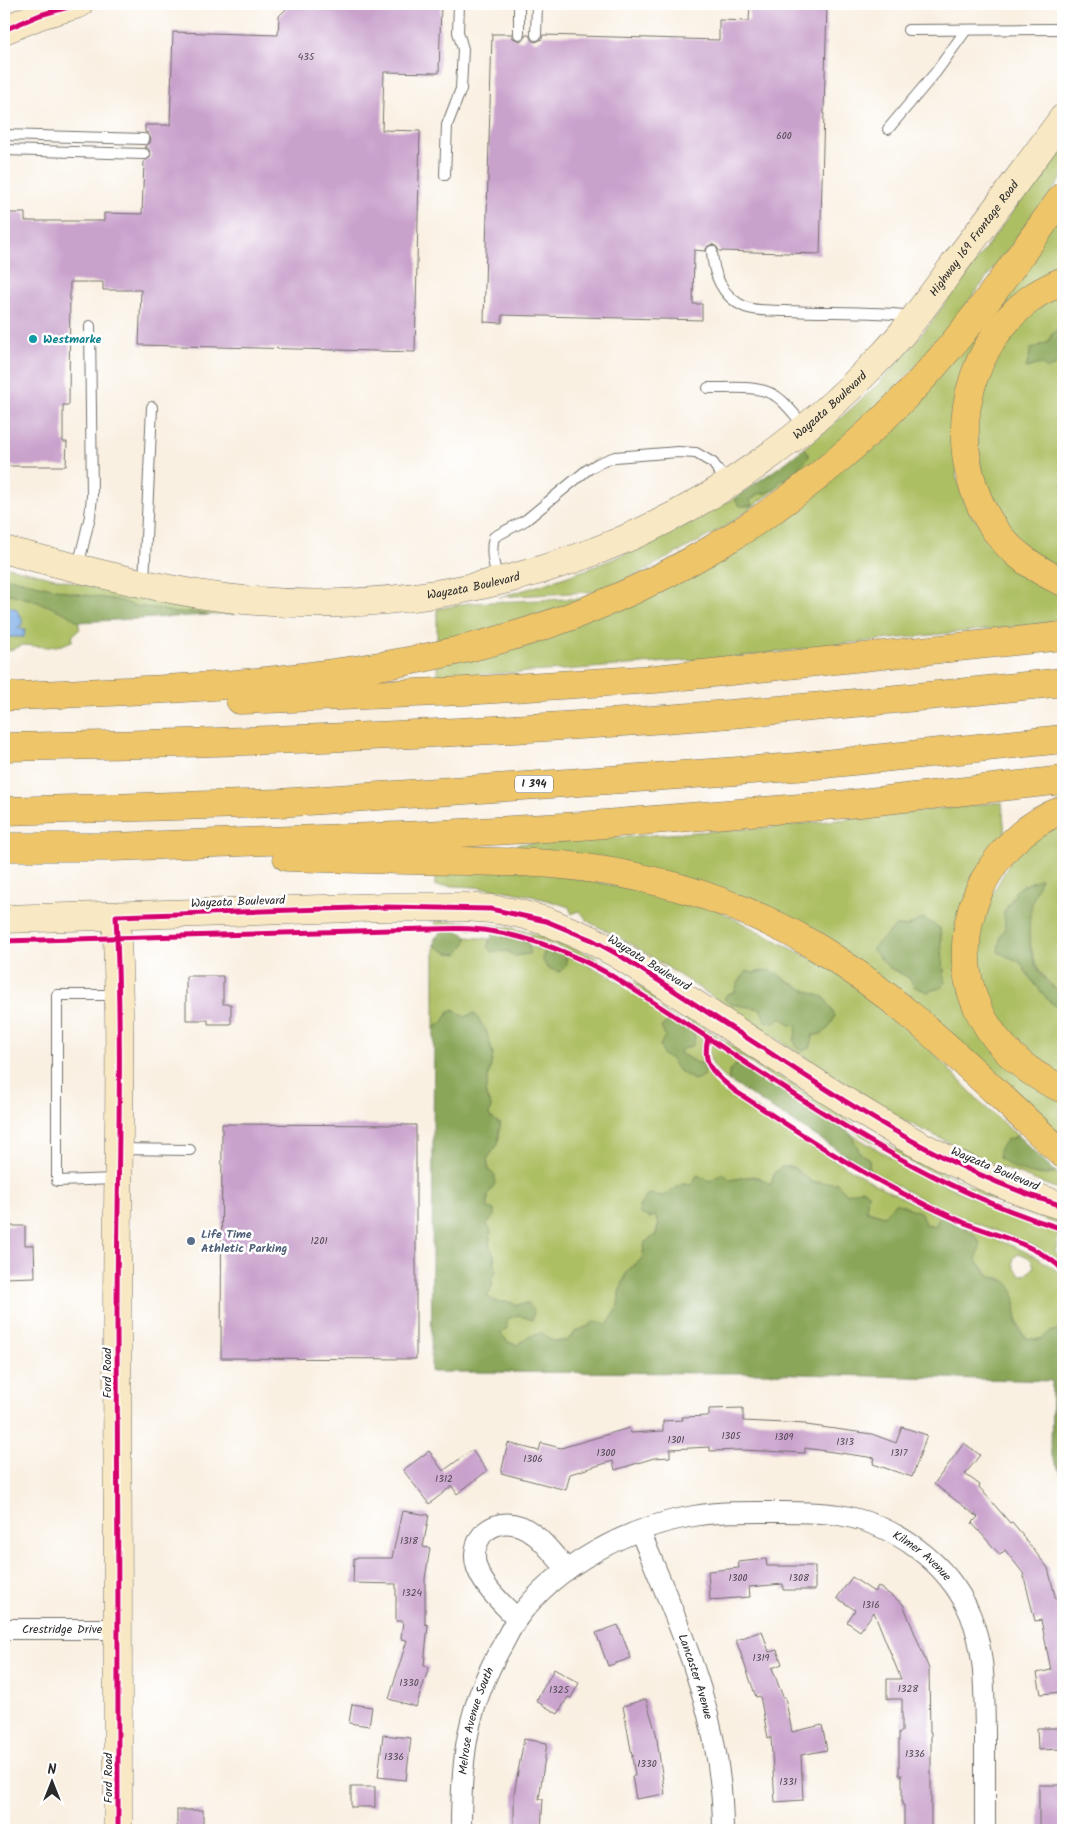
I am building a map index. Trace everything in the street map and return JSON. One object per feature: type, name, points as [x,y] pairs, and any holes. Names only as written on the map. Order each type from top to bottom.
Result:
[{"type":"highway","points":[[4,697],[217,686],[297,678],[424,658],[486,644],[576,615],[653,582],[732,538],[778,508],[843,456],[873,429],[903,400],[957,337],[1063,196]]},
{"type":"highway","points":[[1063,281],[1030,299],[998,331],[976,370],[969,390],[964,426],[967,462],[972,483],[978,500],[995,531],[1022,558],[1063,582]]},
{"type":"highway","points":[[4,706],[227,701],[530,687],[655,679],[1063,636]]},
{"type":"highway","points":[[4,747],[136,744],[570,726],[694,717],[1063,682]]},
{"type":"highway","name":"I 394","points":[[4,811],[280,803],[796,767],[1063,739]]},
{"type":"highway","points":[[4,847],[113,847],[425,835],[580,826],[860,803],[1063,780]]},
{"type":"highway","points":[[1063,810],[1036,823],[1021,834],[1003,851],[991,868],[980,887],[972,910],[966,952],[971,989],[979,1010],[990,1030],[1016,1061],[1032,1074],[1063,1090]]},
{"type":"highway","points":[[113,847],[343,859],[552,864],[646,878],[693,891],[753,914],[784,929],[812,944],[860,976],[912,1017],[1063,1154]]},
{"type":"street","points":[[4,30],[40,15],[79,4]]},
{"type":"street","name":"Highway 169 Frontage Road","points":[[882,356],[940,285],[1063,118]]},
{"type":"street","name":"Wayzata Boulevard","points":[[4,550],[144,583],[241,599],[326,604],[415,597],[498,582],[559,564],[618,542],[681,511],[728,484],[760,463],[805,428],[882,356]]},
{"type":"street","name":"Wayzata Boulevard","points":[[4,919],[387,907],[465,907],[499,910],[546,921],[592,940],[619,955],[888,1128],[935,1154],[1002,1185],[1063,1206]]},
{"type":"street","name":"Ford Road","points":[[116,916],[118,995],[118,1830]]},
{"type":"street","name":"Kilmer Avenue","points":[[640,1531],[685,1518],[714,1513],[740,1511],[832,1514],[862,1520],[881,1528],[917,1549],[931,1561],[947,1578],[970,1612],[981,1649],[984,1666],[985,1830]]},
{"type":"street","points":[[517,1619],[483,1582],[476,1567],[475,1553],[477,1541],[485,1531],[495,1526],[509,1523],[525,1528],[539,1538],[567,1570]]},
{"type":"street","name":"Melrose Avenue South","points":[[461,1830],[463,1765],[467,1734],[474,1705],[487,1672],[517,1619],[536,1597],[567,1570],[592,1553],[640,1531]]},
{"type":"street","name":"Lancaster Avenue","points":[[640,1531],[701,1686],[717,1753],[723,1830]]},
{"type":"street","name":"Crestridge Drive","points":[[4,1628],[119,1629]]},
{"type":"lane","points":[[445,175],[447,125],[461,90],[463,49],[458,32],[459,4]]},
{"type":"lane","points":[[518,34],[519,4]]},
{"type":"lane","points":[[536,35],[537,4]]},
{"type":"lane","points":[[908,30],[1063,29]]},
{"type":"lane","points":[[888,129],[936,72],[966,30]]},
{"type":"lane","points":[[4,135],[144,139]]},
{"type":"lane","points":[[4,150],[144,154]]},
{"type":"lane","points":[[712,251],[712,267],[722,289],[738,303],[746,307],[796,311],[892,314],[914,317]]},
{"type":"lane","points":[[77,568],[90,516],[92,496],[90,326]]},
{"type":"lane","points":[[708,388],[758,389],[772,393],[781,399],[805,428]]},
{"type":"lane","points":[[144,583],[152,407]]},
{"type":"lane","points":[[498,582],[492,556],[494,537],[526,520],[587,470],[599,463],[615,457],[678,452],[696,453],[714,463],[728,484]]},
{"type":"lane","points":[[118,995],[57,995],[57,1181],[118,1179]]},
{"type":"lane","points":[[118,1149],[190,1150]]},
{"type":"green space","points":[[1063,143],[1063,177],[936,345],[842,442],[722,529],[605,591],[499,597],[591,568],[621,556],[709,513],[737,496],[736,502],[752,506],[750,500],[757,493],[767,493],[781,480],[788,478],[809,457],[804,448],[878,384],[929,325]]},
{"type":"green space","points":[[1063,209],[1063,271],[1008,307],[956,475],[965,503],[972,516],[1063,594],[1063,622],[841,644],[746,656],[564,670],[437,677],[437,663],[466,657],[806,497]]},
{"type":"green space","points":[[1063,292],[1063,329],[1059,328],[1052,334],[1047,343],[1040,345],[1026,368],[1063,356],[1063,573],[1020,543],[984,490],[974,416],[1000,345],[1039,306]]},
{"type":"green space","points":[[1059,328],[1063,329],[1063,356],[1059,357],[1054,367],[1047,369],[1041,364],[1026,368],[1031,349],[1047,343],[1052,334]]},
{"type":"green space","points":[[804,448],[809,457],[788,478],[781,480],[771,491],[757,494],[750,500],[752,506],[740,506],[736,502],[737,496]]},
{"type":"green space","points":[[4,566],[149,599],[237,614],[175,613],[133,606],[122,601],[73,593],[4,577]]},
{"type":"green space","points":[[4,577],[73,593],[122,601],[133,606],[175,613],[191,612],[210,615],[78,622],[64,613],[43,604],[4,593]]},
{"type":"green space","points":[[4,593],[31,600],[66,613],[78,621],[80,629],[73,635],[72,641],[62,645],[49,647],[23,645],[4,653],[4,637],[24,637],[25,630],[16,628],[16,609],[4,605]]},
{"type":"green space","points":[[588,598],[530,620],[437,643],[437,609],[468,603]]},
{"type":"green space","points":[[1002,802],[1005,835],[959,976],[1063,1099],[1063,1141],[814,936],[517,853],[517,844],[773,827]],"holes":[[[895,926],[940,928],[945,983],[915,987],[908,977],[888,967]]]},
{"type":"green space","points":[[1063,820],[1063,993],[1042,975],[1031,948],[1029,934],[1030,905],[1041,878],[1009,922],[1000,941],[998,952],[1020,962],[1030,978],[1049,1001],[1063,1011],[1063,1080],[1002,1031],[977,971],[980,916],[1016,851]]},
{"type":"green space","points":[[435,868],[530,870],[700,901],[843,975],[928,1047],[984,1106],[1018,1136],[1006,1140],[1047,1176],[1056,1172],[1063,1178],[1063,1191],[995,1165],[905,1121],[633,945],[589,922],[578,911],[572,914],[569,907],[503,890],[435,886]],"holes":[[[770,970],[800,988],[825,998],[810,1048],[797,1026],[790,1024],[769,1011],[731,1004],[727,994],[735,992],[753,973]]]},
{"type":"green space","points":[[1041,878],[1031,908],[1029,924],[1030,941],[1033,957],[1039,972],[1049,984],[1063,993],[1063,1011],[1049,1001],[1030,978],[1020,962],[998,952],[1000,938],[1005,927],[1004,912],[1018,888]]},
{"type":"green space","points":[[923,918],[940,928],[945,984],[928,992],[915,987],[908,977],[888,967],[872,949],[896,926],[906,927]]},
{"type":"green space","points":[[435,921],[477,923],[517,930],[556,941],[595,957],[868,1133],[905,1154],[966,1184],[1063,1222],[1063,1226],[1005,1205],[949,1181],[868,1139],[694,1025],[585,958],[557,946],[527,937],[481,929],[435,926]]},
{"type":"green space","points":[[442,931],[465,934],[467,937],[466,943],[458,954],[448,953],[434,945],[435,938]]},
{"type":"green space","points":[[493,934],[529,942],[530,954],[515,956],[507,951],[491,952],[488,946]]},
{"type":"green space","points":[[467,937],[490,939],[488,946],[528,946],[545,951],[542,959],[567,959],[565,954],[610,976],[676,1020],[667,1022],[666,1034],[671,1058],[681,1072],[694,1080],[704,1076],[705,1068],[715,1080],[734,1094],[829,1157],[881,1187],[940,1217],[936,1226],[925,1224],[920,1212],[911,1209],[884,1216],[866,1210],[868,1194],[847,1194],[837,1183],[812,1182],[793,1167],[782,1167],[775,1172],[771,1185],[761,1178],[752,1176],[692,1185],[683,1184],[663,1196],[655,1216],[659,1223],[655,1236],[645,1242],[642,1259],[627,1271],[619,1293],[618,1308],[608,1324],[595,1321],[589,1326],[576,1331],[567,1341],[552,1341],[530,1336],[517,1345],[508,1342],[501,1334],[507,1319],[518,1315],[516,1305],[495,1301],[487,1296],[493,1284],[491,1279],[494,1255],[489,1244],[491,1232],[487,1224],[488,1195],[495,1183],[489,1171],[487,1159],[498,1144],[500,1124],[489,1116],[491,1106],[485,1093],[493,1055],[486,1030],[455,1010],[434,1028],[434,945],[448,953],[466,943]]},
{"type":"green space","points":[[554,950],[565,954],[567,965],[560,972],[547,968],[542,959],[545,951]]},
{"type":"green space","points":[[770,970],[800,988],[825,998],[835,1016],[824,1032],[813,1035],[810,1048],[803,1051],[797,1048],[794,1041],[797,1026],[790,1025],[781,1017],[776,1023],[765,1021],[761,1009],[731,1004],[724,999],[727,994],[735,992],[737,984],[747,971],[753,973]]},
{"type":"green space","points":[[455,1010],[465,1017],[474,1013],[486,1030],[493,1055],[485,1093],[491,1106],[489,1116],[500,1124],[498,1144],[487,1159],[489,1171],[495,1175],[495,1183],[488,1195],[488,1208],[494,1210],[494,1216],[487,1224],[491,1232],[489,1244],[494,1255],[496,1272],[491,1279],[493,1284],[487,1296],[495,1301],[516,1305],[528,1303],[534,1312],[532,1320],[518,1315],[507,1319],[507,1328],[501,1334],[508,1342],[517,1345],[530,1336],[542,1333],[552,1341],[567,1341],[576,1331],[589,1326],[595,1321],[608,1324],[618,1308],[619,1293],[627,1271],[642,1259],[645,1242],[655,1236],[659,1224],[655,1216],[649,1218],[640,1214],[639,1207],[648,1194],[663,1196],[683,1184],[692,1185],[697,1175],[710,1181],[723,1173],[730,1180],[756,1177],[771,1185],[775,1172],[782,1167],[793,1167],[812,1182],[837,1183],[847,1194],[862,1189],[868,1194],[866,1211],[884,1216],[895,1203],[920,1212],[925,1224],[935,1226],[940,1217],[963,1227],[974,1235],[980,1244],[976,1260],[991,1276],[1006,1281],[1012,1288],[1018,1324],[1024,1336],[1029,1339],[1041,1339],[1050,1332],[1060,1329],[1063,1332],[1063,1478],[1051,1454],[1052,1381],[763,1373],[431,1372],[434,1028],[443,1022],[449,1012]]},
{"type":"green space","points":[[676,1020],[693,1031],[695,1038],[693,1045],[681,1050],[680,1053],[695,1062],[703,1064],[705,1068],[704,1076],[694,1080],[678,1070],[671,1059],[663,1055],[660,1045],[665,1036],[661,1027],[667,1022]]},
{"type":"green space","points":[[693,1031],[704,1039],[700,1054],[703,1064],[695,1062],[680,1053],[695,1038]]},
{"type":"green space","points":[[711,1043],[780,1088],[762,1082],[742,1067],[736,1065],[729,1071],[729,1081],[713,1065],[710,1055]]},
{"type":"green space","points":[[736,1065],[742,1067],[762,1082],[780,1088],[851,1134],[860,1153],[869,1159],[869,1170],[729,1081],[729,1074]]},
{"type":"green space","points":[[851,1134],[902,1163],[954,1189],[1035,1223],[1063,1232],[1063,1235],[1059,1234],[1055,1252],[1063,1258],[1063,1264],[1052,1256],[1016,1238],[940,1208],[869,1170],[869,1159],[860,1153]]},
{"type":"green space","points":[[1018,1136],[1056,1172],[1041,1175],[1034,1174],[1019,1170],[999,1158],[999,1150],[1006,1140]]},
{"type":"green space","points":[[964,1227],[1028,1253],[1063,1276],[1063,1332],[1060,1329],[1050,1332],[1041,1339],[1029,1339],[1022,1333],[1015,1314],[1015,1303],[1003,1279],[992,1277],[976,1260],[976,1237],[966,1231]],"holes":[[[1019,1254],[1031,1259],[1034,1267],[1027,1274],[1020,1275],[1014,1267],[1014,1257]]]},
{"type":"water","points":[[4,605],[16,609],[22,619],[22,625],[17,628],[25,630],[24,637],[4,637]]},
{"type":"building","points":[[291,4],[441,4],[439,73],[384,72],[382,130],[420,131],[415,352],[139,345],[141,290],[103,290],[103,282],[70,282],[69,405],[63,405],[63,442],[67,442],[66,466],[4,466],[4,213],[25,213],[25,221],[104,221],[104,213],[142,214],[144,161],[150,158],[151,154],[148,148],[144,147],[150,143],[151,139],[148,133],[145,132],[145,125],[170,125],[173,32],[278,35],[279,16]]},
{"type":"building","points":[[750,4],[827,4],[820,254],[719,251],[712,244],[705,251],[694,250],[693,304],[702,304],[702,320],[502,315],[502,323],[484,322],[492,34],[512,34],[513,38],[519,41],[523,40],[526,35],[529,35],[532,41],[536,42],[542,39],[543,35],[719,40],[719,20],[749,21]]},
{"type":"building","points":[[186,976],[223,976],[223,1004],[231,1004],[231,1024],[208,1024],[208,1020],[186,1020]]},
{"type":"building","points":[[222,1124],[416,1125],[416,1359],[221,1358]]},
{"type":"building","points":[[4,1226],[25,1226],[25,1245],[34,1245],[35,1277],[4,1278]]},
{"type":"building","points":[[743,1408],[743,1421],[806,1424],[872,1434],[896,1443],[902,1427],[927,1435],[912,1477],[873,1464],[875,1458],[805,1448],[805,1453],[742,1450],[710,1451],[710,1447],[670,1449],[670,1457],[654,1458],[615,1470],[613,1461],[570,1474],[566,1490],[501,1473],[508,1443],[539,1451],[541,1443],[561,1448],[629,1428],[631,1433],[663,1431],[663,1421],[683,1420],[682,1417],[709,1416],[709,1409]]},
{"type":"building","points":[[964,1443],[980,1455],[965,1474],[980,1485],[979,1487],[1010,1523],[1012,1522],[1048,1568],[1056,1600],[1060,1599],[1063,1612],[1063,1692],[1041,1694],[1037,1673],[1051,1670],[1041,1620],[1035,1621],[1023,1573],[1005,1550],[1000,1555],[972,1523],[978,1517],[934,1484]]},
{"type":"building","points":[[472,1450],[487,1471],[457,1494],[452,1486],[429,1504],[403,1470],[429,1451],[443,1471]]},
{"type":"building","points":[[402,1511],[429,1515],[423,1547],[430,1548],[425,1579],[425,1624],[428,1625],[424,1665],[429,1667],[416,1707],[389,1699],[407,1640],[401,1639],[403,1621],[396,1621],[396,1584],[353,1583],[354,1558],[392,1558]]},
{"type":"building","points":[[766,1559],[767,1566],[815,1566],[815,1590],[783,1590],[783,1584],[749,1587],[750,1597],[710,1600],[708,1571],[739,1568],[738,1562]]},
{"type":"building","points":[[852,1577],[874,1592],[878,1586],[903,1604],[929,1669],[931,1830],[904,1830],[902,1775],[899,1775],[899,1732],[902,1732],[902,1699],[887,1699],[887,1679],[901,1679],[874,1612],[860,1631],[847,1622],[855,1610],[837,1598]]},
{"type":"building","points":[[618,1625],[631,1658],[608,1666],[596,1633]]},
{"type":"building","points":[[762,1631],[769,1652],[777,1650],[782,1664],[772,1668],[783,1697],[785,1697],[792,1732],[822,1725],[827,1750],[801,1755],[803,1800],[775,1802],[771,1737],[768,1738],[760,1696],[756,1697],[736,1640]]},
{"type":"building","points":[[554,1669],[579,1683],[571,1698],[568,1697],[558,1714],[536,1701]]},
{"type":"building","points":[[646,1699],[656,1733],[665,1794],[636,1799],[632,1776],[635,1776],[632,1756],[634,1756],[632,1755],[623,1706]]},
{"type":"building","points":[[352,1704],[372,1707],[369,1726],[349,1723]]},
{"type":"building","points":[[1037,1728],[1063,1728],[1063,1749],[1038,1750]]},
{"type":"building","points":[[383,1735],[411,1738],[406,1780],[378,1777]]},
{"type":"building","points":[[524,1739],[547,1743],[539,1799],[543,1799],[541,1830],[514,1830],[514,1794]]},
{"type":"building","points":[[1039,1785],[1063,1785],[1063,1830],[1039,1830]]},
{"type":"building","points":[[351,1787],[375,1787],[375,1807],[351,1807]]},
{"type":"building","points":[[177,1810],[203,1810],[203,1830],[177,1830]]},
{"type":"cycle path","points":[[4,30],[40,15],[79,4]]},
{"type":"cycle path","points":[[118,1830],[117,1325],[119,1018],[116,916],[387,907],[491,909],[546,921],[592,940],[619,955],[815,1082],[917,1144],[988,1178],[1063,1206]]},
{"type":"cycle path","points":[[4,941],[455,929],[472,929],[508,934],[560,950],[609,974],[821,1112],[898,1158],[979,1198],[1020,1215],[1063,1229]]},
{"type":"cycle path","points":[[708,1038],[706,1056],[711,1069],[735,1091],[875,1179],[956,1219],[1043,1254],[1063,1270]]},
{"type":"place","name":"Westmarke","points":[[33,339]]},
{"type":"place","name":"Life Time Athletic Parking","points":[[191,1241]]}]
